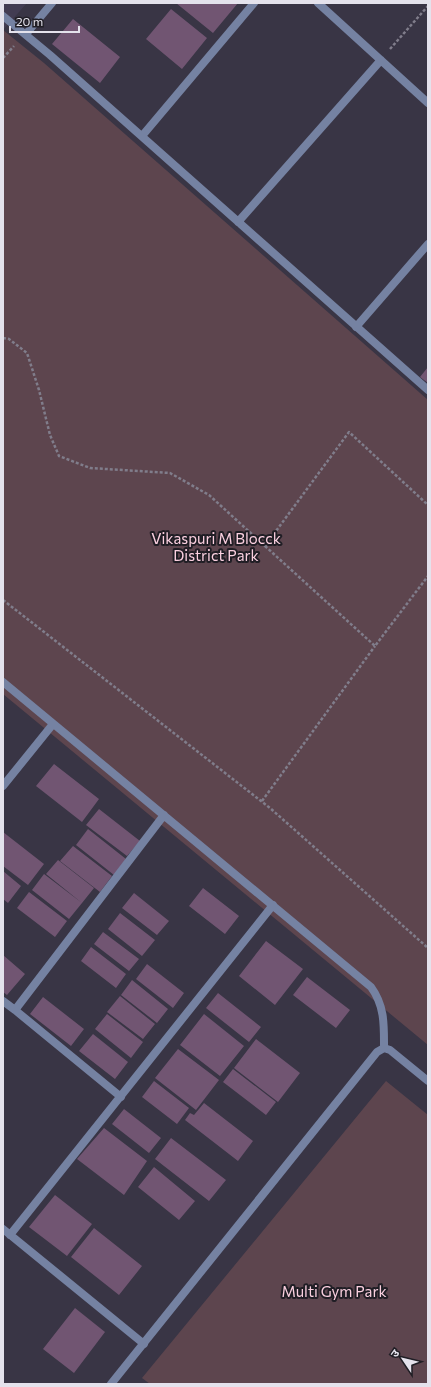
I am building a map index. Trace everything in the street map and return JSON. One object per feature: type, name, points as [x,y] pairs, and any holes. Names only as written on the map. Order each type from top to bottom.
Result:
[{"type":"street","points":[[26,34],[52,3]]},
{"type":"street","points":[[142,136],[254,3]]},
{"type":"street","points":[[318,3],[428,103]]},
{"type":"street","points":[[3,16],[26,34],[142,136],[428,390]]},
{"type":"street","points":[[238,222],[381,60]]},
{"type":"street","points":[[356,327],[428,244]]},
{"type":"street","points":[[3,682],[371,987],[379,999],[384,1013],[384,1048]]},
{"type":"street","points":[[3,786],[53,724]]},
{"type":"street","points":[[15,1010],[164,815]]},
{"type":"street","points":[[10,1235],[273,906]]},
{"type":"street","points":[[3,1001],[121,1097]]},
{"type":"street","points":[[384,1048],[397,1055],[428,1081]]},
{"type":"street","points":[[115,1383],[144,1344],[367,1064],[377,1052],[384,1048]]},
{"type":"street","points":[[3,1229],[144,1344]]},
{"type":"path","points":[[381,60],[428,6]]},
{"type":"path","points":[[3,338],[9,339],[27,353],[39,390],[50,435],[59,456],[90,468],[170,473],[209,495],[375,646]]},
{"type":"path","points":[[265,546],[348,432],[428,505]]},
{"type":"path","points":[[262,801],[428,576]]},
{"type":"path","points":[[3,600],[262,801],[428,948]]},
{"type":"shaded area","points":[[3,3],[27,3],[3,30]]},
{"type":"green space","name":"Vikaspuri M Blocck District Park","points":[[3,30],[44,63],[428,400],[428,1045],[3,694]]},
{"type":"green space","name":"Multi Gym Park","points":[[386,1081],[428,1115],[428,1384],[150,1384],[142,1378]]},
{"type":"building","points":[[176,3],[238,3],[213,33]]},
{"type":"building","points":[[171,9],[207,38],[182,69],[146,39]]},
{"type":"building","points":[[73,19],[120,57],[100,83],[52,44]]},
{"type":"building","points":[[428,367],[428,383],[420,377]]},
{"type":"building","points":[[54,764],[99,799],[82,822],[36,786]]},
{"type":"building","points":[[99,809],[140,841],[127,856],[86,825]]},
{"type":"building","points":[[88,829],[126,859],[114,875],[76,845]]},
{"type":"building","points":[[3,832],[44,864],[28,885],[3,866]]},
{"type":"building","points":[[73,846],[112,876],[100,892],[60,861]]},
{"type":"building","points":[[58,860],[94,888],[82,903],[46,874]]},
{"type":"building","points":[[3,871],[21,886],[8,903],[3,899]]},
{"type":"building","points":[[44,874],[82,903],[69,919],[32,890]]},
{"type":"building","points":[[203,888],[239,916],[225,934],[189,906]]},
{"type":"building","points":[[29,892],[67,921],[55,937],[17,908]]},
{"type":"building","points":[[134,893],[169,921],[157,935],[122,908]]},
{"type":"building","points":[[120,913],[155,940],[142,956],[108,929]]},
{"type":"building","points":[[103,932],[139,959],[129,971],[94,944]]},
{"type":"building","points":[[266,941],[303,969],[275,1005],[239,976]]},
{"type":"building","points":[[91,947],[126,974],[116,988],[81,961]]},
{"type":"building","points":[[3,955],[25,974],[7,995],[3,992]]},
{"type":"building","points":[[147,964],[184,993],[173,1008],[136,979]]},
{"type":"building","points":[[307,977],[350,1010],[336,1028],[293,995]]},
{"type":"building","points":[[132,980],[168,1009],[157,1023],[121,995]]},
{"type":"building","points":[[218,993],[261,1027],[249,1042],[206,1008]]},
{"type":"building","points":[[120,996],[155,1024],[143,1039],[107,1012]]},
{"type":"building","points":[[43,997],[84,1029],[71,1046],[30,1014]]},
{"type":"building","points":[[107,1014],[143,1042],[131,1058],[95,1029]]},
{"type":"building","points":[[204,1014],[244,1046],[220,1076],[180,1045]]},
{"type":"building","points":[[93,1034],[128,1062],[115,1079],[79,1051]]},
{"type":"building","points":[[256,1039],[300,1073],[278,1102],[234,1068]]},
{"type":"building","points":[[178,1049],[219,1080],[196,1110],[155,1078]]},
{"type":"building","points":[[233,1069],[276,1102],[266,1115],[223,1082]]},
{"type":"building","points":[[154,1081],[189,1108],[177,1124],[142,1097]]},
{"type":"building","points":[[204,1103],[253,1141],[238,1161],[185,1120],[190,1113],[194,1115]]},
{"type":"building","points":[[124,1109],[161,1138],[149,1153],[112,1124]]},
{"type":"building","points":[[104,1128],[147,1161],[124,1195],[77,1159]]},
{"type":"building","points":[[171,1138],[226,1180],[209,1201],[155,1159]]},
{"type":"building","points":[[154,1167],[195,1201],[179,1220],[138,1187]]},
{"type":"building","points":[[55,1195],[92,1224],[67,1256],[29,1227]]},
{"type":"building","points":[[94,1228],[142,1266],[119,1295],[71,1257]]},
{"type":"building","points":[[75,1308],[105,1332],[74,1373],[43,1349]]}]
